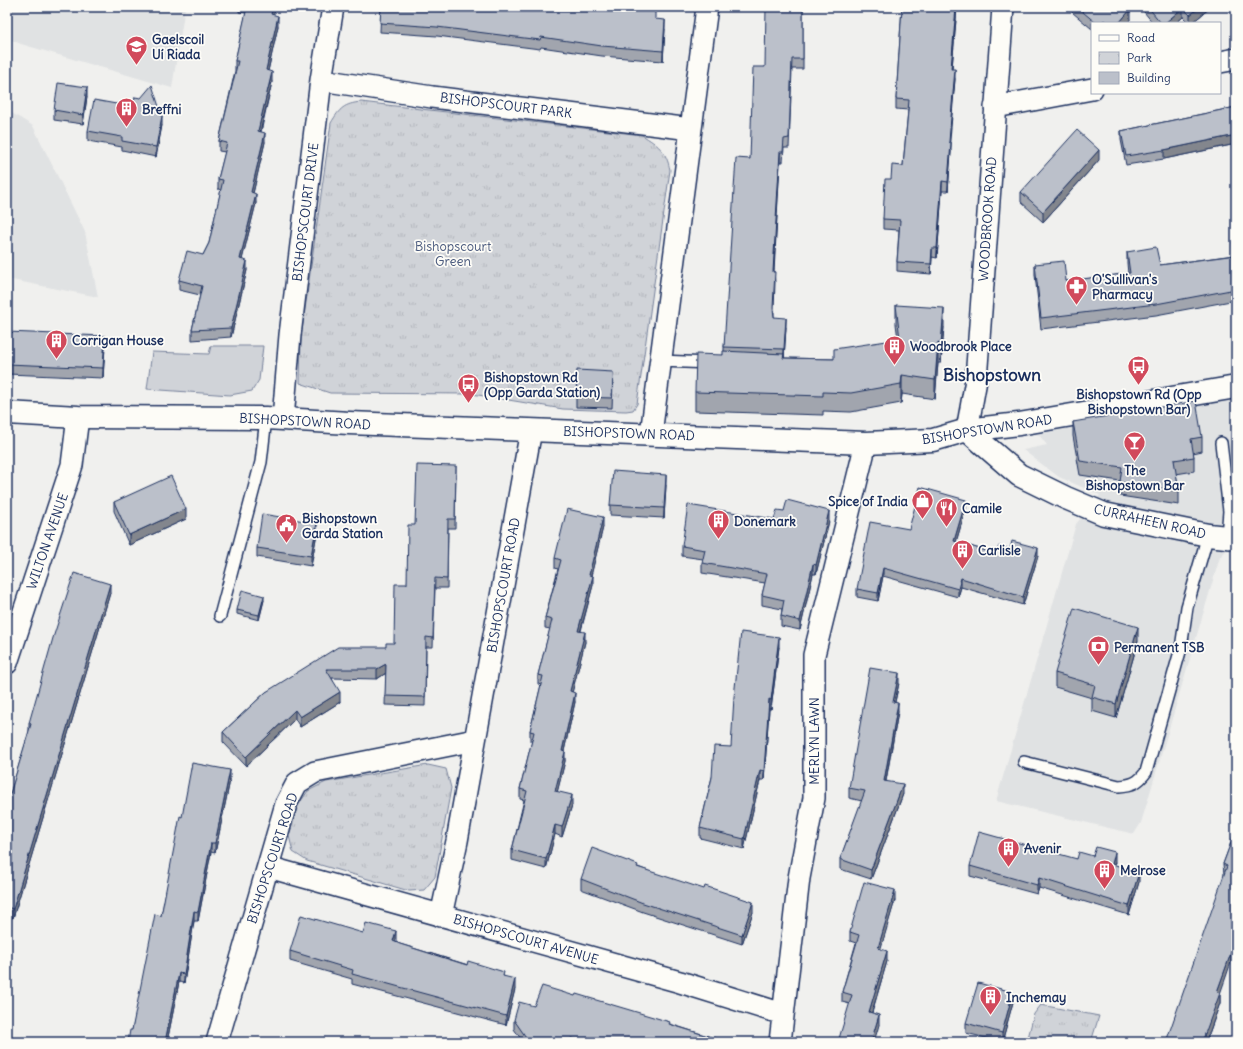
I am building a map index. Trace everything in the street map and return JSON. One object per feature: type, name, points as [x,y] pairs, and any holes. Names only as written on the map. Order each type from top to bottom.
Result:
[{"type":"main road","name":"BISHOPSTOWN ROAD","points":[[10,414],[78,417],[275,418],[349,423],[651,434],[866,444],[933,440],[968,430],[1018,424],[1236,387]]},
{"type":"main road","name":"CURRAHEEN ROAD","points":[[968,430],[1019,475],[1066,498],[1104,514],[1224,537]]},
{"type":"street","name":"BISHOPSCOURT DRIVE","points":[[275,418],[290,335],[322,80],[333,7]]},
{"type":"street","points":[[651,434],[707,7]]},
{"type":"street","name":"WOODBROOK ROAD","points":[[968,430],[976,380],[1003,7]]},
{"type":"street","points":[[1221,62],[1236,59]]},
{"type":"street","name":"BISHOPSCOURT PARK","points":[[322,80],[432,97],[691,128]]},
{"type":"street","points":[[995,107],[1091,89]]},
{"type":"street","name":"WILTON AVENUE","points":[[7,663],[72,465],[78,417]]},
{"type":"street","name":"BISHOPSCOURT ROAD","points":[[441,916],[475,740],[531,430]]},
{"type":"street","name":"MERLYN LAWN","points":[[780,1042],[799,878],[814,798],[814,655],[866,444]]},
{"type":"street","name":"BISHOPSCOURT ROAD","points":[[217,1042],[286,804],[297,783],[315,772],[475,740]]},
{"type":"street","name":"BISHOPSCOURT AVENUE","points":[[268,867],[680,982],[783,1014]]},
{"type":"lane","points":[[660,361],[721,364]]},
{"type":"lane","points":[[220,616],[261,462],[275,418]]},
{"type":"lane","points":[[1024,762],[1119,786],[1129,786],[1139,782],[1146,772],[1181,648],[1187,607],[1224,537],[1229,511],[1221,444]]},
{"type":"shaded area","name":"Gaelscoil Uí Riada","points":[[7,7],[185,7],[172,88],[21,44],[7,38]]},
{"type":"shaded area","points":[[7,110],[33,126],[85,232],[98,297],[7,279]]},
{"type":"shaded area","points":[[1236,397],[1236,540],[1220,557],[1141,823],[1134,834],[996,801],[1076,524],[1100,495],[1059,477],[1023,450],[1047,445],[1038,434]]},
{"type":"green space","name":"Bishopscourt Green","points":[[361,102],[642,135],[653,142],[664,153],[670,170],[637,404],[633,410],[563,409],[472,394],[330,393],[300,383],[301,338],[331,123],[340,110],[350,104]]},
{"type":"green space","points":[[211,346],[263,346],[259,380],[252,391],[230,395],[147,389],[152,352],[209,354]]},
{"type":"green space","points":[[428,765],[446,769],[451,788],[435,877],[424,890],[409,891],[307,861],[293,852],[289,836],[298,805],[308,791],[326,782]]},
{"type":"green space","points":[[1041,1005],[1099,1016],[1091,1042],[1027,1042],[1034,1014]]},
{"type":"building","points":[[247,7],[273,7],[271,14],[278,16],[266,70],[272,72],[258,131],[265,133],[251,192],[256,194],[240,259],[247,261],[231,328],[192,330],[202,286],[179,280],[187,251],[203,255],[209,243],[223,180],[218,179],[227,143],[219,141],[238,61],[235,61]]},
{"type":"building","points":[[381,7],[637,7],[637,9],[655,11],[655,19],[665,20],[663,51],[602,46],[541,37],[540,40],[437,27],[380,23]]},
{"type":"building","points":[[766,7],[803,7],[803,59],[792,59],[789,138],[784,139],[783,152],[780,152],[773,272],[775,272],[774,317],[786,318],[784,349],[724,347],[736,158],[750,159],[753,67],[765,67]]},
{"type":"building","points":[[902,7],[956,7],[951,69],[955,69],[949,142],[951,143],[948,182],[942,181],[937,248],[932,248],[931,264],[897,262],[900,220],[883,219],[885,179],[891,179],[892,165],[903,166],[909,100],[896,99]]},
{"type":"building","points":[[1077,7],[1126,7],[1130,10],[1120,22],[1106,22],[1104,20],[1102,22],[1095,22]]},
{"type":"building","points":[[1148,7],[1200,7],[1190,15],[1183,8],[1166,22],[1160,22]]},
{"type":"building","points":[[58,83],[87,87],[83,115],[54,110]]},
{"type":"building","name":"Breffni","points":[[152,85],[162,116],[156,147],[122,141],[122,137],[88,131],[94,100],[133,107],[135,97],[141,98]]},
{"type":"building","points":[[1236,107],[1236,135],[1164,150],[1126,156],[1121,131]]},
{"type":"building","points":[[1077,130],[1099,150],[1043,212],[1021,192]]},
{"type":"building","points":[[1236,241],[1236,254],[1233,242]]},
{"type":"building","points":[[1156,247],[1160,265],[1236,255],[1236,289],[1156,304],[1041,318],[1035,264],[1064,261],[1066,281],[1130,273],[1127,252]]},
{"type":"building","points":[[896,305],[944,308],[941,344],[938,343],[935,380],[902,375],[901,384],[851,393],[823,392],[823,396],[695,392],[696,354],[723,355],[723,351],[784,354],[783,358],[834,359],[834,349],[900,339]]},
{"type":"building","points":[[7,332],[105,336],[103,368],[7,364]]},
{"type":"building","points":[[577,370],[613,372],[612,398],[576,397]]},
{"type":"building","name":"The Bishopstown Bar","points":[[1196,401],[1202,437],[1191,439],[1194,457],[1174,460],[1179,491],[1120,482],[1122,467],[1080,461],[1073,422]]},
{"type":"building","points":[[7,436],[8,436],[7,465]]},
{"type":"building","points":[[417,465],[456,466],[455,519],[448,519],[447,579],[435,578],[433,638],[426,637],[425,697],[385,696],[386,664],[377,669],[326,669],[340,692],[300,717],[295,710],[246,757],[223,732],[266,692],[338,647],[386,647],[386,643],[394,643],[395,584],[407,584],[408,525],[415,525]]},
{"type":"building","points":[[613,471],[666,475],[664,508],[610,505]]},
{"type":"building","points":[[171,476],[186,509],[129,535],[114,502]]},
{"type":"building","points":[[920,487],[966,500],[954,541],[996,554],[999,546],[1010,549],[1012,541],[1038,548],[1023,597],[961,578],[958,589],[883,568],[878,593],[857,589],[870,522],[909,529]]},
{"type":"building","points":[[787,500],[829,511],[816,565],[813,564],[800,621],[781,616],[784,600],[762,595],[767,574],[702,563],[705,550],[682,546],[688,505],[774,519],[777,510],[784,511]]},
{"type":"building","points":[[567,509],[603,517],[589,575],[593,576],[578,631],[585,632],[570,691],[575,693],[562,751],[565,752],[555,791],[572,795],[562,827],[555,825],[546,859],[512,850],[527,791],[520,789],[534,732],[530,731],[543,676],[538,675],[552,620],[545,618],[561,560],[555,558]]},
{"type":"building","name":"Bishopstown Garda Station","points":[[262,514],[317,523],[311,556],[257,548]]},
{"type":"building","points":[[74,573],[110,584],[13,909],[7,907],[7,804],[31,724],[29,723],[53,638]]},
{"type":"building","points":[[242,590],[264,596],[259,615],[237,610]]},
{"type":"building","name":"Permanent TSB","points":[[1074,608],[1138,627],[1116,704],[1092,697],[1095,685],[1055,673]]},
{"type":"building","points":[[741,632],[779,637],[771,700],[769,699],[764,771],[760,770],[744,839],[700,828],[712,777],[714,746],[731,747],[734,697]]},
{"type":"building","points":[[870,668],[899,673],[893,702],[898,703],[884,781],[903,784],[871,870],[840,859],[865,791],[849,788]]},
{"type":"building","points":[[192,763],[230,770],[215,843],[211,843],[198,912],[194,911],[184,974],[179,973],[165,1042],[128,1042],[130,1030],[132,1030],[155,914],[161,916],[180,816],[182,817]]},
{"type":"building","points":[[1236,829],[1236,939],[1217,992],[1220,993],[1202,1042],[1166,1042],[1227,866],[1223,864]]},
{"type":"building","points":[[979,832],[1077,859],[1079,852],[1093,856],[1096,847],[1115,852],[1112,864],[1139,872],[1129,906],[1039,878],[1037,885],[970,866]]},
{"type":"building","points":[[592,848],[638,865],[637,867],[704,889],[705,886],[753,902],[742,935],[643,903],[581,879]]},
{"type":"building","points":[[864,882],[895,890],[878,948],[887,951],[869,1012],[879,1015],[871,1042],[838,1042],[852,995],[842,992],[859,935],[850,932]]},
{"type":"building","points":[[301,915],[363,933],[366,923],[396,931],[393,941],[400,944],[467,965],[468,961],[504,972],[503,976],[515,979],[506,1016],[352,974],[353,970],[290,951]]},
{"type":"building","name":"Inchemay","points":[[978,983],[1013,992],[1002,1033],[966,1023]]},
{"type":"building","points":[[542,986],[575,996],[576,994],[670,1022],[669,1024],[727,1042],[583,1042],[571,1038],[570,1042],[528,1040],[514,1020],[519,1002],[534,1006]]},
{"type":"place","name":"Gaelscoil Uí Riada","points":[[136,66]]},
{"type":"place","name":"Breffni","points":[[126,128]]},
{"type":"place","name":"O'Sullivan's Pharmacy","points":[[1077,306]]},
{"type":"place","name":"Corrigan House","points":[[56,360]]},
{"type":"place","name":"Woodbrook Place","points":[[894,366]]},
{"type":"place","name":"Bishopstown Rd (Opp Bishopstown Bar)","points":[[1139,386]]},
{"type":"place","name":"Bishopstown Rd (Opp Garda Station)","points":[[469,404]]},
{"type":"place","name":"The Bishopstown Bar","points":[[1135,462]]},
{"type":"place","name":"Spice of India","points":[[923,520]]},
{"type":"place","name":"Camile","points":[[946,528]]},
{"type":"place","name":"Donemark","points":[[719,540]]},
{"type":"place","name":"Bishopstown Garda Station","points":[[287,544]]},
{"type":"place","name":"Carlisle","points":[[962,570]]},
{"type":"place","name":"Permanent TSB","points":[[1098,666]]},
{"type":"place","name":"Avenir","points":[[1008,868]]},
{"type":"place","name":"Melrose","points":[[1104,890]]},
{"type":"place","name":"Inchemay","points":[[990,1016]]},
{"type":"district","name":"Bishopstown","points":[[992,375]]}]
